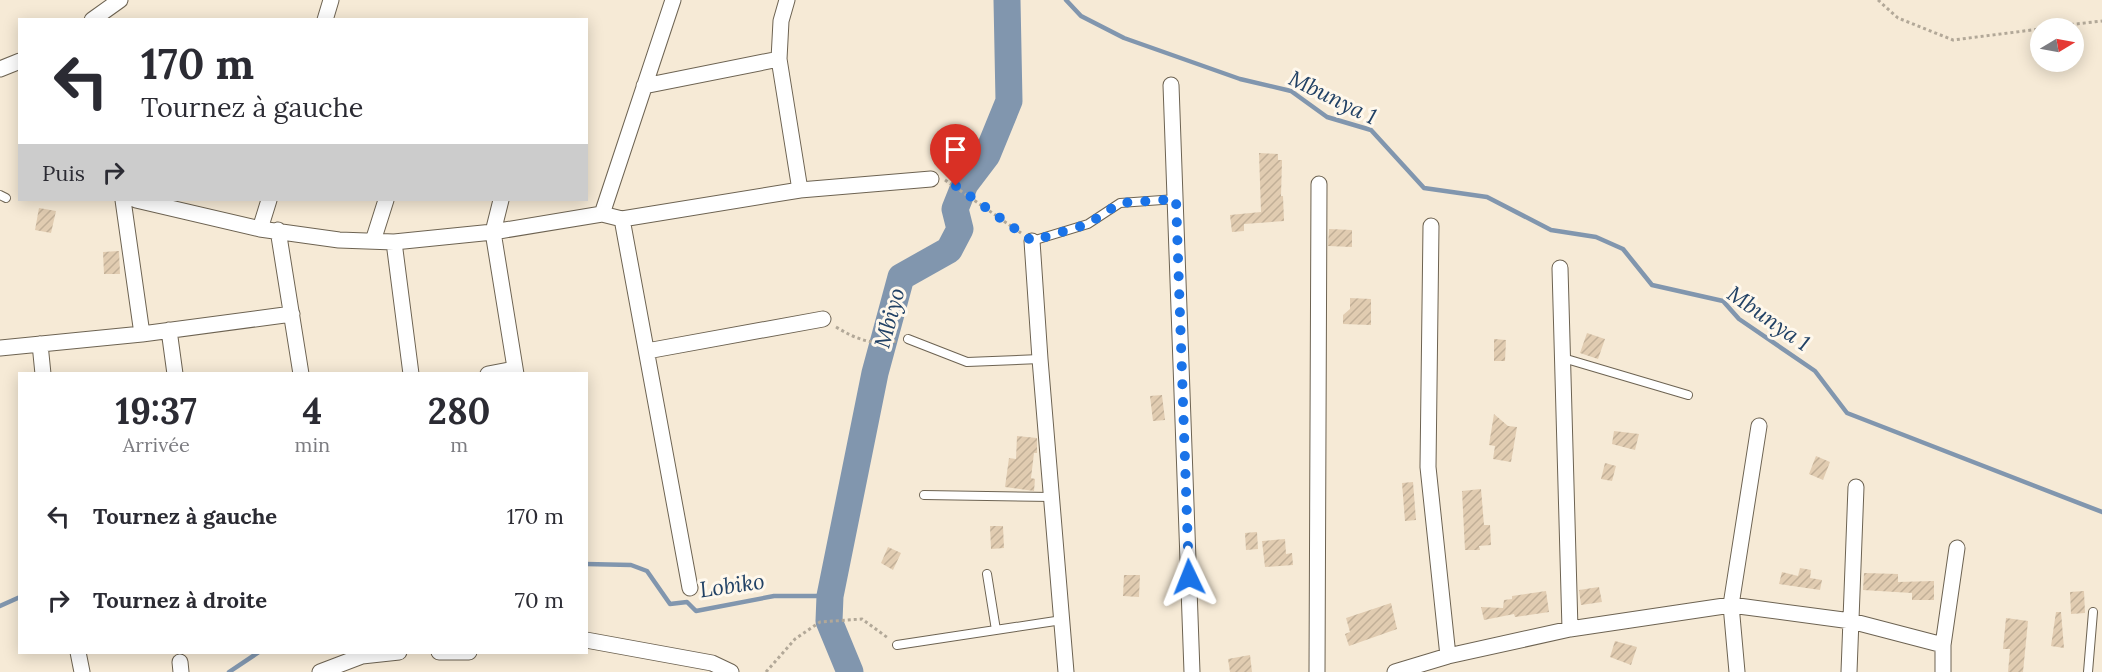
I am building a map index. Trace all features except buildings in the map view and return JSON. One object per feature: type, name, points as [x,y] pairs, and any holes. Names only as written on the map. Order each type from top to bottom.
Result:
[{"type":"street","points":[[93,18],[120,0]]},
{"type":"street","points":[[326,18],[331,0]]},
{"type":"street","points":[[602,214],[673,0]]},
{"type":"street","points":[[787,0],[781,21],[779,59],[800,190]]},
{"type":"street","points":[[644,86],[779,59]]},
{"type":"street","points":[[0,69],[18,62]]},
{"type":"street","points":[[1171,85],[1192,672]]},
{"type":"street","points":[[140,201],[260,229],[339,240],[394,242],[493,232],[602,214],[622,219],[800,190],[931,179]]},
{"type":"street","points":[[1317,672],[1318,184]]},
{"type":"street","points":[[123,201],[142,334]]},
{"type":"street","points":[[260,229],[269,201]]},
{"type":"street","points":[[373,242],[386,201]]},
{"type":"street","points":[[501,201],[493,232],[516,371]]},
{"type":"street","points":[[622,219],[690,588]]},
{"type":"street","points":[[1431,226],[1428,466],[1448,656]]},
{"type":"street","points":[[278,230],[302,372]]},
{"type":"street","points":[[1032,241],[1066,672]]},
{"type":"street","points":[[394,242],[411,372]]},
{"type":"street","points":[[1560,268],[1570,629]]},
{"type":"street","points":[[0,348],[142,334],[292,314]]},
{"type":"street","points":[[647,351],[823,319]]},
{"type":"street","points":[[169,330],[175,372]]},
{"type":"street","points":[[40,344],[43,372]]},
{"type":"street","points":[[1737,672],[1731,605],[1759,426]]},
{"type":"street","points":[[1849,672],[1856,488]]},
{"type":"street","points":[[1943,672],[1943,645],[1957,548]]},
{"type":"street","points":[[1395,672],[1448,656],[1570,629],[1731,605],[1851,621],[1943,645]]},
{"type":"street","points":[[588,639],[712,663],[731,672]]},
{"type":"street","points":[[78,654],[82,672]]},
{"type":"street","points":[[320,672],[361,654]]},
{"type":"lane","points":[[1032,241],[1088,224],[1120,203],[1176,199]]},
{"type":"lane","points":[[908,339],[967,362],[1040,359]]},
{"type":"lane","points":[[1563,358],[1688,395]]},
{"type":"lane","points":[[924,495],[1052,497]]},
{"type":"lane","points":[[987,574],[996,630]]},
{"type":"lane","points":[[2088,672],[2093,612]]},
{"type":"lane","points":[[897,645],[1062,620]]},
{"type":"path","points":[[1878,0],[1898,18],[1953,40],[2030,30]]},
{"type":"path","points":[[2084,23],[2102,21]]},
{"type":"path","points":[[956,186],[1032,241]]},
{"type":"path","points":[[823,319],[853,338],[882,344],[908,339]]},
{"type":"path","points":[[766,672],[795,639],[820,622],[862,619],[897,645]]},
{"type":"waterway","name":"Mbiyo","points":[[850,672],[829,621],[830,596],[875,373],[901,277],[949,250],[960,229],[955,209],[965,184],[987,155],[1009,101],[1007,0]]},
{"type":"waterway","name":"Mbunya 1","points":[[1066,0],[1081,16],[1124,38],[1240,79],[1291,91],[1327,117],[1371,130],[1424,188],[1487,197],[1551,230],[1596,237],[1623,249],[1652,285],[1723,301],[1739,319],[1815,371],[1847,413],[2102,512]]},
{"type":"waterway","name":"Lobiko","points":[[588,564],[631,565],[647,571],[670,604],[687,602],[696,611],[774,596],[830,596]]},
{"type":"waterway","name":"Lobiko","points":[[0,606],[18,598]]},
{"type":"waterway","points":[[229,672],[256,654]]},
{"type":"route","points":[[956,186],[1032,241],[1088,224],[1120,203],[1176,199],[1189,577]]}]
